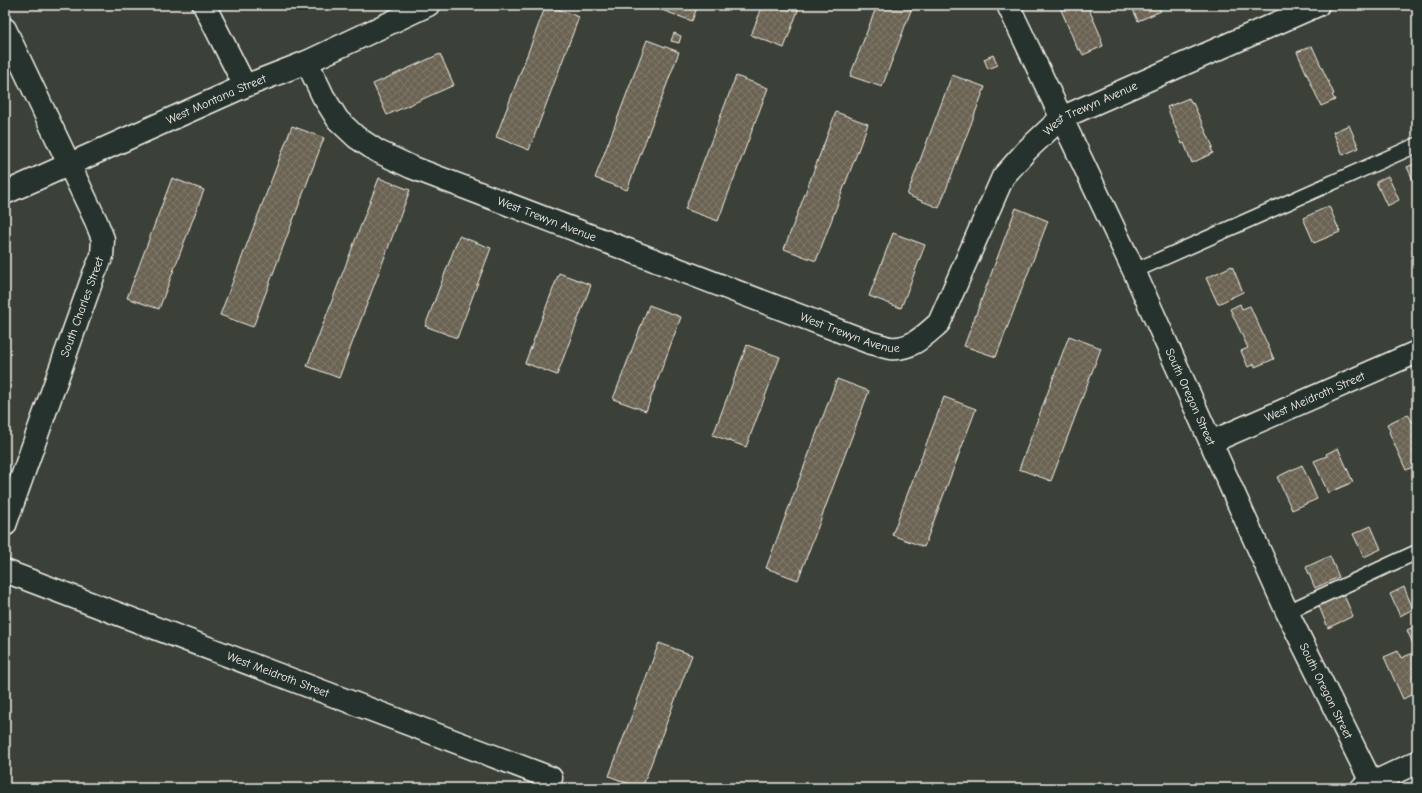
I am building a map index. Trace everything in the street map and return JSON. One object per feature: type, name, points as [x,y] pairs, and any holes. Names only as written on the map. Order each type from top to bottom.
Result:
[{"type":"street","points":[[204,5],[245,86]]},
{"type":"street","name":"West Montana Street","points":[[5,193],[245,86],[307,62],[428,5]]},
{"type":"street","name":"South Oregon Street","points":[[1008,5],[1134,272],[1287,612],[1370,786]]},
{"type":"street","name":"West Trewyn Avenue","points":[[307,62],[323,96],[338,120],[356,137],[377,151],[418,170],[864,340],[890,348],[908,347],[921,339],[939,323],[1003,177],[1027,150],[1061,118],[1318,5]]},
{"type":"street","name":"South Charles Street","points":[[5,29],[96,220],[103,239],[102,256],[94,274],[5,525]]},
{"type":"street","name":"West Meidroth Street","points":[[1211,442],[1417,352]]},
{"type":"street","name":"West Meidroth Street","points":[[5,571],[551,778]]},
{"type":"street","points":[[1370,786],[1417,762]]},
{"type":"lane","points":[[1134,272],[1417,145]]},
{"type":"lane","points":[[1287,612],[1417,552]]},
{"type":"building","points":[[247,5],[257,5],[249,9]]},
{"type":"building","points":[[257,5],[268,5],[259,9]]},
{"type":"building","points":[[546,5],[579,17],[529,150],[496,137]]},
{"type":"building","points":[[660,5],[698,5],[692,21],[659,9]]},
{"type":"building","points":[[763,5],[800,5],[784,48],[751,35]]},
{"type":"building","points":[[877,5],[913,5],[882,87],[850,76]]},
{"type":"building","points":[[1059,5],[1087,5],[1102,39],[1103,46],[1083,55],[1080,49],[1078,50]]},
{"type":"building","points":[[1131,5],[1167,5],[1159,8],[1161,11],[1138,21]]},
{"type":"building","points":[[674,33],[681,36],[679,43],[671,41]]},
{"type":"building","points":[[647,40],[679,52],[627,190],[595,178]]},
{"type":"building","points":[[1312,46],[1334,94],[1332,95],[1335,100],[1321,106],[1297,52]]},
{"type":"building","points":[[440,54],[454,85],[387,115],[373,84]]},
{"type":"building","points":[[993,55],[998,65],[988,69],[984,59]]},
{"type":"building","points":[[952,75],[985,87],[939,208],[907,195]]},
{"type":"building","points":[[736,76],[768,88],[718,221],[685,209]]},
{"type":"building","points":[[1189,98],[1192,104],[1193,103],[1213,147],[1211,148],[1213,153],[1192,163],[1184,143],[1182,144],[1167,107]]},
{"type":"building","points":[[836,112],[868,124],[816,261],[784,249]]},
{"type":"building","points":[[1349,125],[1359,148],[1343,155],[1333,132]]},
{"type":"building","points":[[292,126],[324,138],[253,327],[220,315]]},
{"type":"building","points":[[1417,163],[1417,188],[1407,167]]},
{"type":"building","points":[[1388,176],[1399,200],[1387,206],[1376,182]]},
{"type":"building","points":[[172,178],[204,190],[159,309],[127,298]]},
{"type":"building","points":[[379,178],[410,190],[339,378],[307,366]]},
{"type":"building","points":[[1329,206],[1340,232],[1314,243],[1303,218]]},
{"type":"building","points":[[1016,208],[1048,221],[996,357],[964,346]]},
{"type":"building","points":[[893,233],[925,245],[901,308],[869,296]]},
{"type":"building","points":[[459,236],[491,248],[457,338],[425,326]]},
{"type":"building","points":[[1417,248],[1417,262],[1412,251]]},
{"type":"building","points":[[1232,266],[1243,292],[1218,304],[1206,278]]},
{"type":"building","points":[[559,273],[591,285],[557,375],[525,363]]},
{"type":"building","points":[[1240,304],[1242,309],[1250,306],[1274,359],[1255,367],[1255,364],[1248,367],[1241,351],[1248,348],[1230,309]]},
{"type":"building","points":[[649,305],[681,317],[646,411],[613,399]]},
{"type":"building","points":[[1069,336],[1101,348],[1051,481],[1019,469]]},
{"type":"building","points":[[747,345],[780,357],[746,447],[713,435]]},
{"type":"building","points":[[837,379],[869,391],[798,580],[766,568]]},
{"type":"building","points":[[944,397],[976,409],[924,547],[892,535]]},
{"type":"building","points":[[1408,414],[1412,422],[1414,421],[1417,429],[1417,465],[1406,470],[1389,432],[1390,431],[1387,424]]},
{"type":"building","points":[[1338,448],[1353,482],[1328,493],[1314,461],[1327,456],[1326,454]]},
{"type":"building","points":[[1302,465],[1317,499],[1292,510],[1277,477]]},
{"type":"building","points":[[1371,526],[1381,549],[1364,557],[1353,534]]},
{"type":"building","points":[[1330,556],[1339,577],[1315,588],[1306,567]]},
{"type":"building","points":[[1404,587],[1413,609],[1400,616],[1390,594]]},
{"type":"building","points":[[1343,593],[1353,616],[1328,628],[1318,604]]},
{"type":"building","points":[[1417,625],[1417,650],[1416,651],[1407,630]]},
{"type":"building","points":[[659,643],[692,655],[642,788],[640,788],[609,776]]},
{"type":"building","points":[[1398,651],[1401,658],[1413,653],[1417,662],[1417,700],[1414,701],[1411,695],[1403,699],[1384,657]]}]
